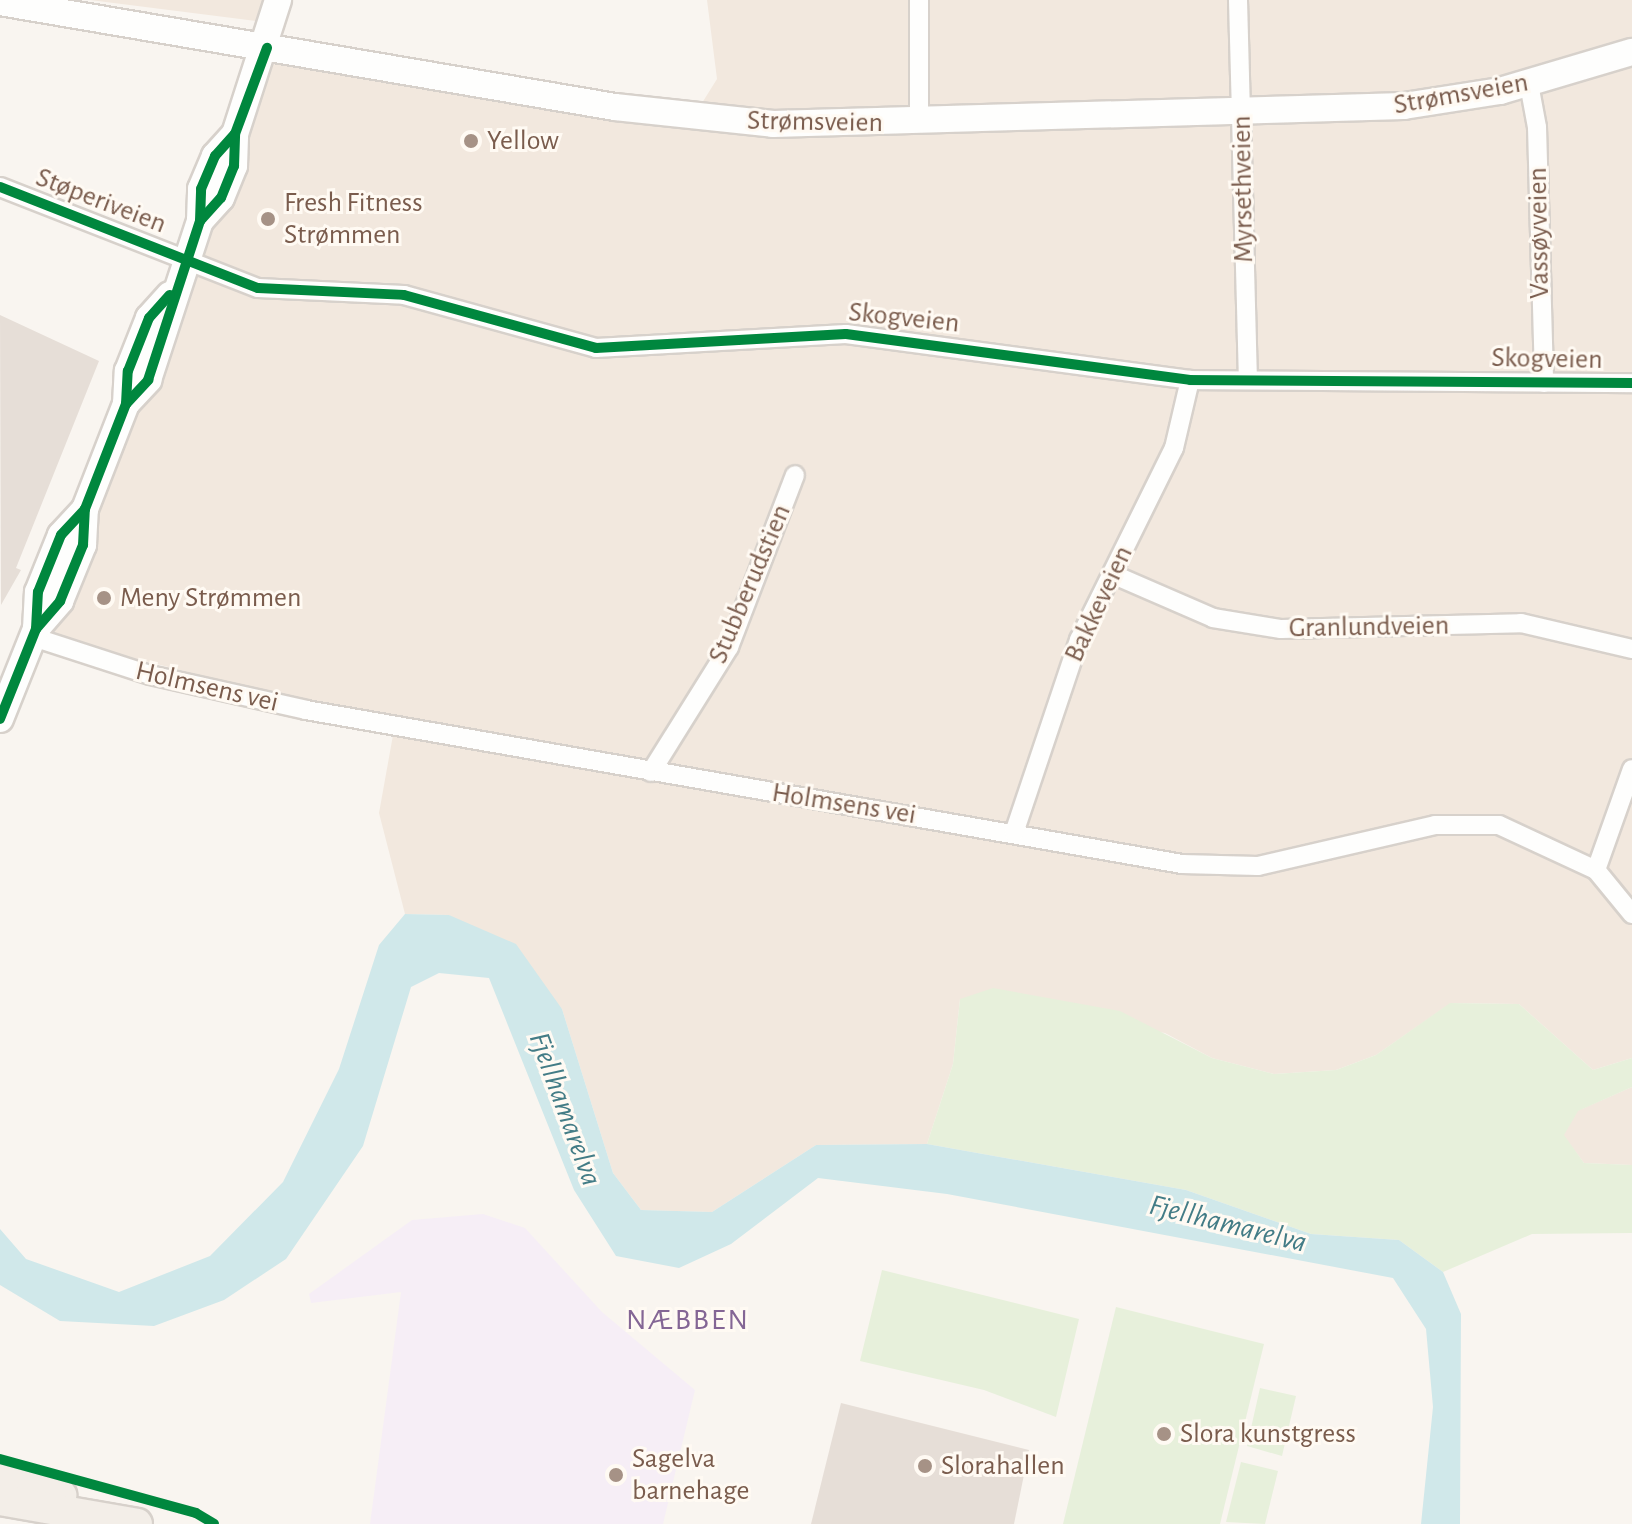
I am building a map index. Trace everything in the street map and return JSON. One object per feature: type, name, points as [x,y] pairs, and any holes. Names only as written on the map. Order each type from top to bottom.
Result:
[{"type":"main road","points":[[0,719],[34,633],[60,601],[83,545],[85,509],[126,404],[128,371],[149,318],[170,295],[185,259],[200,221],[201,189],[215,156],[235,134],[267,48],[278,0]]},
{"type":"main road","name":"Strømsveien","points":[[0,2],[677,115],[786,124],[1404,106],[1529,84],[1632,52]]},
{"type":"main road","points":[[0,1477],[131,1523]]},
{"type":"main road","points":[[0,1500],[131,1523]]},
{"type":"street","points":[[919,0],[919,122]]},
{"type":"street","name":"Myrsethveien","points":[[1238,0],[1248,377]]},
{"type":"street","name":"Vassøyveien","points":[[1529,84],[1537,127],[1544,383]]},
{"type":"street","name":"Støperiveien","points":[[0,187],[185,259]]},
{"type":"street","name":"Skogveien","points":[[185,259],[277,293],[404,295],[596,348],[846,334],[1190,380],[1248,377],[1632,383]]},
{"type":"street","name":"Bakkeveien","points":[[1014,833],[1079,640],[1174,448],[1190,380]]},
{"type":"street","name":"Stubberudstien","points":[[651,772],[729,647],[795,475]]},
{"type":"street","name":"Granlundveien","points":[[1112,574],[1213,618],[1281,629],[1521,623],[1632,649]]},
{"type":"street","name":"Holmsens vei","points":[[34,633],[150,675],[292,707],[1182,864],[1258,866],[1473,823],[1528,835],[1596,870],[1632,914]]},
{"type":"street","points":[[1596,870],[1632,769]]},
{"type":"shaded area","points":[[90,0],[272,0],[256,21]]},
{"type":"shaded area","points":[[707,0],[1632,0],[1632,1058],[1593,1070],[1519,1004],[1451,1003],[1376,1055],[1336,1070],[1274,1074],[1212,1058],[1165,1033],[960,999],[953,1064],[927,1144],[816,1145],[712,1212],[641,1210],[613,1173],[562,1009],[449,915],[405,914],[379,813],[395,724],[45,636],[258,53],[692,119],[717,79]]},
{"type":"shaded area","points":[[1632,1087],[1632,1165],[1584,1163],[1563,1135],[1577,1111]]},
{"type":"shaded area","points":[[483,1214],[525,1228],[602,1312],[695,1390],[663,1524],[370,1524],[401,1292],[311,1303],[309,1294],[412,1220]]},
{"type":"green space","points":[[993,988],[1120,1011],[1212,1058],[1274,1074],[1336,1070],[1376,1055],[1450,1003],[1519,1004],[1593,1070],[1632,1058],[1632,1087],[1578,1111],[1564,1135],[1584,1163],[1632,1165],[1632,1233],[1532,1234],[1443,1272],[1399,1240],[1311,1234],[1186,1190],[927,1144],[953,1064],[960,999]]},
{"type":"green space","points":[[882,1270],[1079,1319],[1056,1417],[984,1390],[860,1361]]},
{"type":"green space","name":"Slora kunstgress","points":[[1116,1307],[1264,1344],[1220,1524],[1063,1524]]},
{"type":"green space","points":[[1260,1388],[1296,1396],[1282,1456],[1247,1446]]},
{"type":"green space","points":[[1241,1462],[1278,1471],[1265,1524],[1226,1522]]},
{"type":"water","name":"Fjellhamarelva","points":[[405,914],[449,915],[516,944],[562,1009],[613,1173],[641,1210],[712,1212],[816,1145],[927,1144],[1186,1190],[1311,1234],[1399,1240],[1443,1272],[1461,1314],[1460,1524],[1421,1524],[1433,1407],[1426,1329],[1393,1278],[947,1194],[818,1178],[731,1244],[679,1268],[616,1256],[574,1190],[489,978],[439,973],[411,987],[363,1146],[286,1259],[224,1300],[154,1326],[60,1321],[0,1285],[0,1229],[26,1259],[119,1292],[210,1256],[283,1182],[339,1069],[379,945]]},
{"type":"building","points":[[0,315],[99,361],[16,568],[21,570],[1,605]]},
{"type":"building","name":"Slorahallen","points":[[841,1403],[1029,1450],[1014,1524],[811,1524]]},
{"type":"cycle path","points":[[200,221],[221,198],[234,166],[235,134],[267,48]]},
{"type":"cycle path","points":[[126,404],[148,380],[200,221],[201,189],[215,156],[235,134]]},
{"type":"cycle path","points":[[0,187],[258,288],[404,295],[596,348],[846,334],[1190,380],[1632,383]]},
{"type":"cycle path","points":[[36,629],[60,601],[83,545],[85,509],[126,404],[128,371],[149,318],[170,295]]},
{"type":"cycle path","points":[[0,719],[36,629],[38,592],[61,535],[85,509]]},
{"type":"cycle path","points":[[0,1459],[196,1513],[214,1524]]},
{"type":"place","name":"Yellow","points":[[471,141]]},
{"type":"place","name":"Fresh Fitness Strømmen","points":[[268,219]]},
{"type":"place","name":"Meny Strømmen","points":[[104,598]]},
{"type":"place","name":"Slora kunstgress","points":[[1164,1434]]},
{"type":"place","name":"Slorahallen","points":[[925,1466]]},
{"type":"place","name":"Sagelva barnehage","points":[[616,1475]]},
{"type":"district","name":"NÆBBEN","points":[[688,1320]]}]
